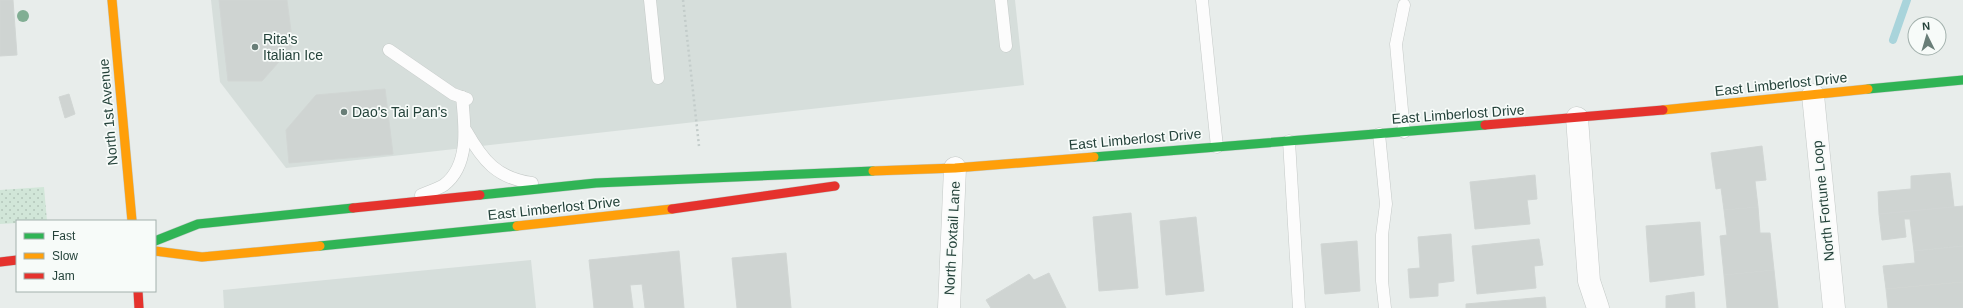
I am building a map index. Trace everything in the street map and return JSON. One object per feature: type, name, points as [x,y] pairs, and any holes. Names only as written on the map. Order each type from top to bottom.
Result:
[{"type":"street","name":"North 1st Avenue","points":[[112,0],[132,220]]},
{"type":"street","name":"East Limberlost Drive","points":[[156,241],[198,224],[407,201],[596,183],[955,168],[1577,118],[1963,80]]},
{"type":"street","name":"North Fortune Loop","points":[[1813,95],[1834,308]]},
{"type":"street","points":[[1577,118],[1589,281],[1598,308]]},
{"type":"street","name":"East Limberlost Drive","points":[[870,180],[955,168]]},
{"type":"street","name":"North Foxtail Lane","points":[[949,308],[955,168]]},
{"type":"street","name":"East Limberlost Drive","points":[[156,251],[202,257],[390,240],[691,207],[846,184]]},
{"type":"street","points":[[0,262],[16,260]]},
{"type":"street","points":[[138,292],[139,308]]},
{"type":"lane","points":[[650,0],[658,78]]},
{"type":"lane","points":[[1001,0],[1006,46]]},
{"type":"lane","points":[[1202,0],[1217,146]]},
{"type":"lane","points":[[1404,5],[1396,44],[1404,132]]},
{"type":"lane","points":[[389,50],[453,94],[465,98],[466,131],[457,170],[444,185],[407,201]]},
{"type":"lane","points":[[466,131],[486,161],[500,174],[521,181],[555,187]]},
{"type":"lane","points":[[1379,134],[1386,204],[1382,243],[1382,281],[1385,308]]},
{"type":"lane","points":[[1289,141],[1299,308]]},
{"type":"path","points":[[683,0],[699,146]]},
{"type":"shaded area","points":[[211,0],[1015,0],[1024,85],[286,168],[220,82]]},
{"type":"shaded area","points":[[531,260],[536,308],[224,308],[223,290]]},
{"type":"green space","points":[[44,187],[47,220],[16,220],[16,223],[0,224],[0,190]]},
{"type":"building","points":[[0,0],[13,0],[17,55],[0,56]]},
{"type":"building","points":[[219,0],[287,0],[293,46],[262,81],[228,81]]},
{"type":"building","name":"Dao's Tai Pan's","points":[[385,89],[393,154],[289,163],[286,130],[316,95]]},
{"type":"building","points":[[69,94],[75,114],[65,118],[59,97]]},
{"type":"building","points":[[1762,146],[1766,180],[1755,181],[1758,207],[1724,210],[1721,188],[1716,189],[1711,153]]},
{"type":"building","points":[[1950,173],[1954,207],[1879,214],[1878,192],[1911,189],[1911,176]]},
{"type":"building","points":[[1535,175],[1537,199],[1527,200],[1530,224],[1475,229],[1470,182]]},
{"type":"building","points":[[1963,206],[1963,246],[1914,251],[1910,219],[1904,219],[1906,237],[1882,240],[1879,214]]},
{"type":"building","points":[[1758,207],[1760,233],[1770,233],[1774,270],[1724,275],[1720,236],[1727,235],[1724,210]]},
{"type":"building","points":[[1131,213],[1138,288],[1099,291],[1093,217]]},
{"type":"building","points":[[1196,217],[1204,291],[1166,295],[1160,221]]},
{"type":"building","points":[[1700,222],[1704,275],[1650,282],[1646,226]]},
{"type":"building","points":[[1451,234],[1454,281],[1438,283],[1438,296],[1410,298],[1408,269],[1420,268],[1418,237]]},
{"type":"building","points":[[1539,239],[1543,265],[1534,266],[1536,288],[1477,294],[1472,246]]},
{"type":"building","points":[[1357,241],[1360,291],[1325,294],[1321,244]]},
{"type":"building","points":[[1963,246],[1963,282],[1886,289],[1883,266],[1915,263],[1914,251]]},
{"type":"building","points":[[679,251],[684,308],[645,308],[642,284],[630,285],[633,308],[594,308],[589,260]]},
{"type":"building","points":[[786,253],[791,308],[737,308],[732,258]]},
{"type":"building","points":[[1774,270],[1778,308],[1727,308],[1724,275]]},
{"type":"building","points":[[1049,273],[1066,308],[991,308],[986,300],[1029,274],[1034,280]]},
{"type":"building","points":[[1963,282],[1963,308],[1888,308],[1886,289]]},
{"type":"building","points":[[1694,292],[1695,308],[1666,308],[1666,296]]},
{"type":"building","points":[[1545,297],[1546,308],[1466,308],[1466,304]]},
{"type":"waterway","points":[[1893,40],[1907,0]]},
{"type":"traffic: fast","points":[[1868,89],[1963,80]]},
{"type":"traffic: fast","points":[[1094,157],[1485,125]]},
{"type":"traffic: fast","points":[[480,195],[596,183],[873,171]]},
{"type":"traffic: fast","points":[[156,241],[198,224],[353,208]]},
{"type":"traffic: fast","points":[[320,246],[517,226]]},
{"type":"traffic: slow","points":[[112,0],[132,220]]},
{"type":"traffic: slow","points":[[1663,110],[1868,89]]},
{"type":"traffic: slow","points":[[873,171],[955,168],[1094,157]]},
{"type":"traffic: slow","points":[[517,226],[672,209]]},
{"type":"traffic: slow","points":[[156,251],[202,257],[320,246]]},
{"type":"traffic: jam","points":[[1485,125],[1663,110]]},
{"type":"traffic: jam","points":[[672,209],[835,186]]},
{"type":"traffic: jam","points":[[353,208],[480,195]]},
{"type":"traffic: jam","points":[[0,262],[16,260]]},
{"type":"traffic: jam","points":[[138,292],[139,308]]},
{"type":"place","name":"Rita's Italian Ice","points":[[255,47]]},
{"type":"place","name":"Dao's Tai Pan's","points":[[344,112]]}]
